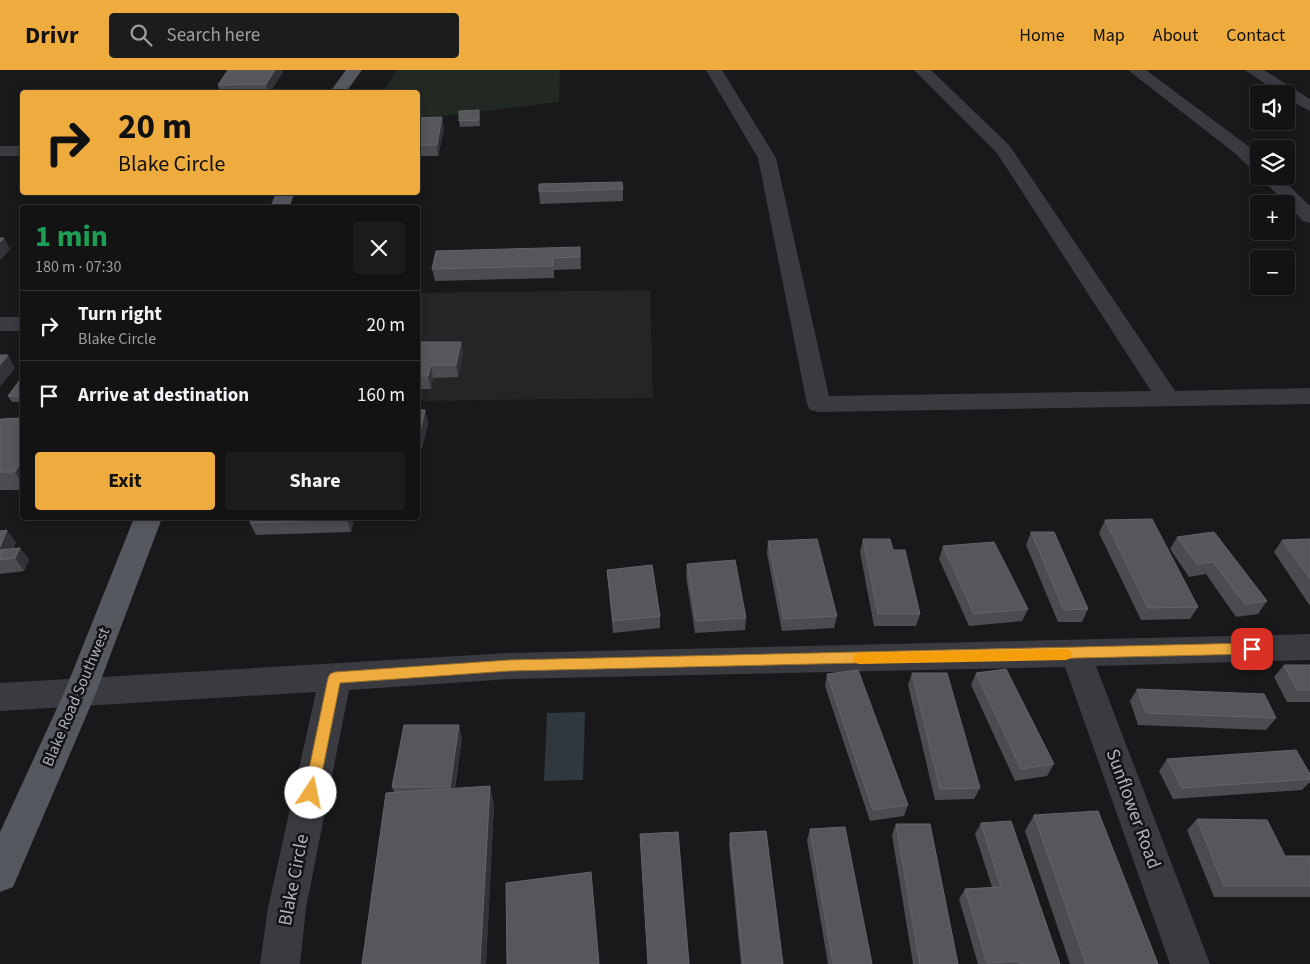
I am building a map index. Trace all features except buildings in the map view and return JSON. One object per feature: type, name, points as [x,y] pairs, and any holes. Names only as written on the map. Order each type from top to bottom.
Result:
[{"type":"main road","points":[[339,90],[354,70]]},
{"type":"main road","name":"Blake Road Southwest","points":[[0,874],[80,693],[147,520]]},
{"type":"street","points":[[714,70],[767,158],[818,404],[1310,396]]},
{"type":"street","points":[[922,70],[1004,150],[1168,398]]},
{"type":"street","points":[[1136,70],[1250,158]]},
{"type":"street","points":[[1253,70],[1303,96],[1310,106]]},
{"type":"street","points":[[0,151],[20,151]]},
{"type":"street","points":[[1277,185],[1310,218]]},
{"type":"street","points":[[0,324],[20,324]]},
{"type":"street","points":[[0,697],[509,666],[1310,647]]},
{"type":"street","name":"Sunflower Road","points":[[1076,654],[1190,964]]},
{"type":"street","name":"Blake Circle","points":[[280,964],[287,908],[335,678]]},
{"type":"shaded area","points":[[397,70],[560,70],[559,102],[420,119],[420,90],[383,90]]},
{"type":"shaded area","points":[[650,290],[653,398],[420,401],[420,293]]},
{"type":"shaded area","points":[[585,712],[583,780],[544,781],[547,713]]},
{"type":"slow traffic","points":[[859,659],[1066,654]]},
{"type":"route","points":[[311,793],[335,678],[509,666],[1252,649]]}]
